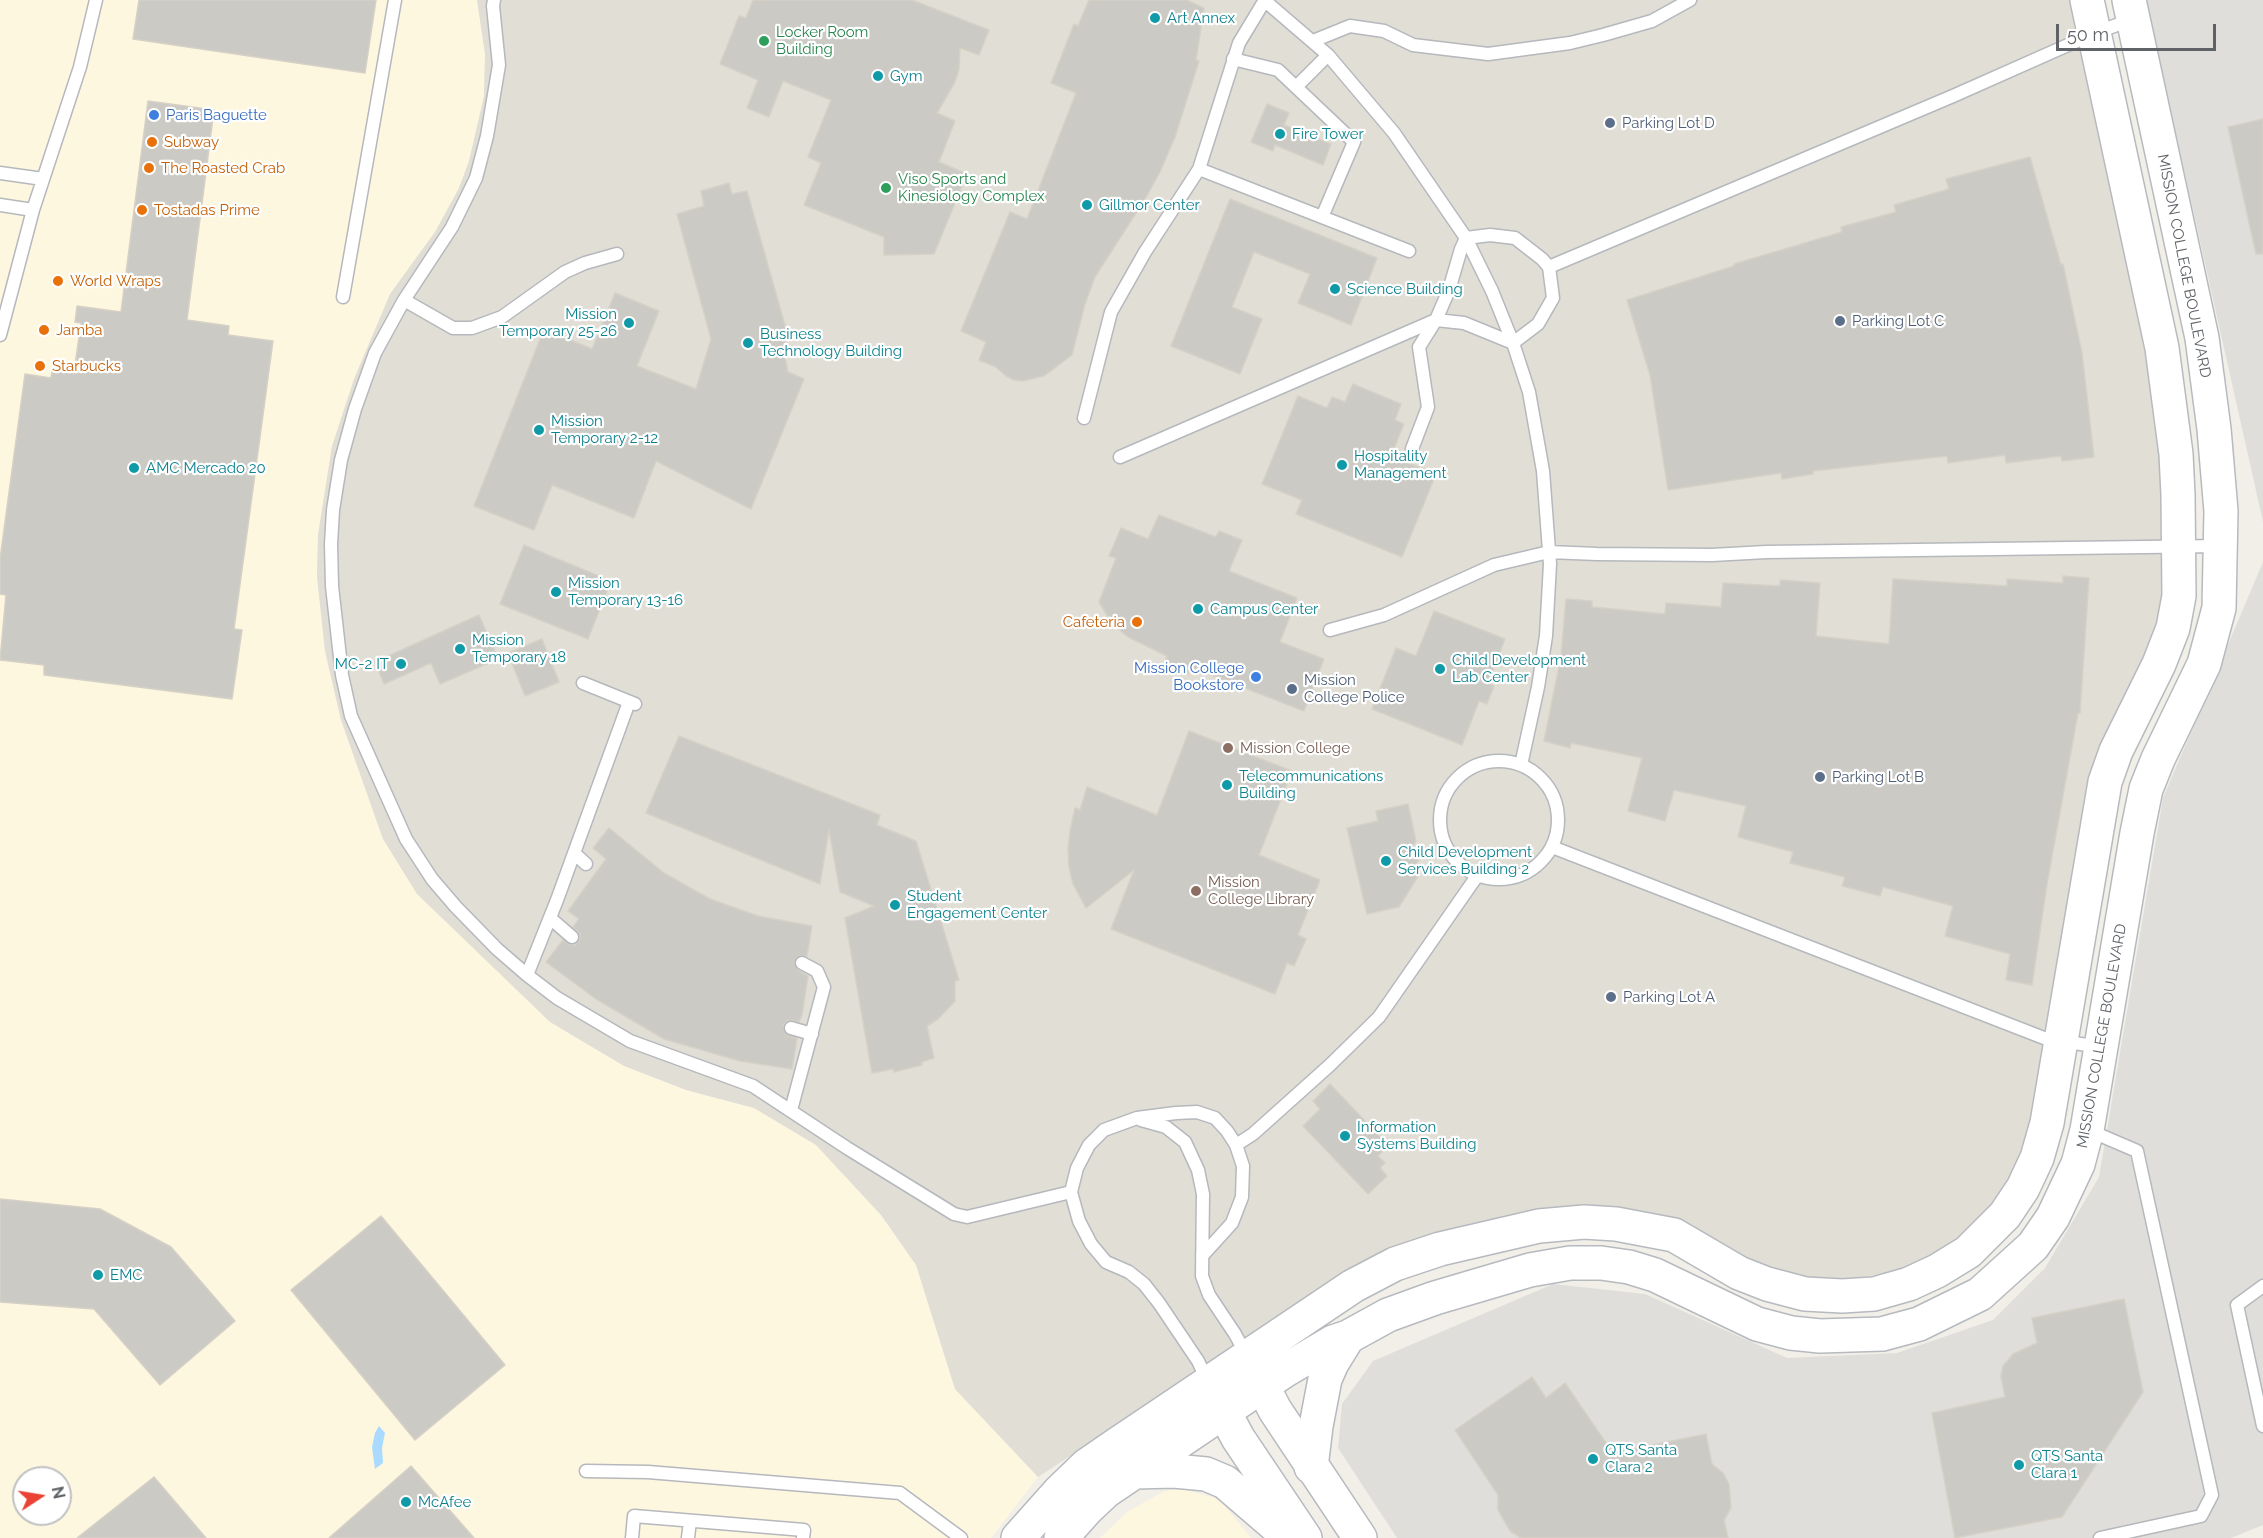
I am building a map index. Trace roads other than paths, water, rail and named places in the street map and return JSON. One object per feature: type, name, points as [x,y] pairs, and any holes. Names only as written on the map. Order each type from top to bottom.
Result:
[{"type":"street","name":"MISSION COLLEGE BOULEVARD","points":[[1061,1538],[1106,1491],[1134,1472],[1216,1398],[1247,1357],[1353,1286],[1395,1264],[1440,1249],[1539,1226],[1584,1222],[1616,1224],[1674,1235],[1739,1273],[1767,1284],[1805,1294],[1842,1296],[1874,1294],[1909,1284],[1937,1271],[1968,1252],[1995,1227],[2023,1188],[2037,1158],[2047,1123],[2099,804],[2116,751],[2159,664],[2173,628],[2178,596],[2176,454],[2162,348],[2087,0]]},
{"type":"street","name":"MISSION COLLEGE BOULEVARD","points":[[1018,1538],[1059,1492],[1087,1465],[1216,1398],[1262,1386],[1333,1342],[1348,1338],[1388,1315],[1435,1298],[1530,1270],[1570,1263],[1629,1266],[1655,1275],[1757,1324],[1791,1333],[1851,1336],[1882,1334],[1919,1324],[1980,1294],[2033,1246],[2054,1217],[2079,1164],[2087,1130],[2146,789],[2204,664],[2219,608],[2221,511],[2214,429],[2202,338],[2131,9]]},
{"type":"street","points":[[1311,1467],[1325,1379],[1348,1338]]},
{"type":"street","points":[[1247,1357],[1275,1410],[1360,1538]]},
{"type":"street","points":[[1216,1398],[1238,1438],[1305,1538]]},
{"type":"street","points":[[1134,1472],[1174,1471],[1206,1474],[1225,1482],[1290,1538]]},
{"type":"lane","points":[[0,335],[33,210],[80,67],[96,0]]},
{"type":"lane","points":[[343,297],[395,0]]},
{"type":"lane","points":[[494,0],[499,65],[487,136],[476,178],[452,227],[404,300],[375,353],[355,409],[339,470],[331,544],[332,586],[342,675],[351,716],[406,839],[432,879],[456,907],[527,975],[557,998],[630,1041],[753,1086],[862,1158],[954,1214],[967,1217],[1071,1192]]},
{"type":"lane","points":[[1084,418],[1111,312],[1199,169],[1239,43],[1265,0],[1328,55],[1394,133],[1466,238],[1492,291],[1513,343],[1528,392],[1543,471],[1551,564],[1546,636],[1538,687],[1521,765]]},
{"type":"lane","points":[[1313,41],[1350,26],[1384,32],[1413,45],[1488,54],[1592,38],[1652,21],[1690,0]]},
{"type":"lane","points":[[1549,267],[1953,96],[2095,33],[2131,9]]},
{"type":"lane","points":[[1296,87],[1328,55]]},
{"type":"lane","points":[[1233,59],[1278,69],[1354,142],[1322,217]]},
{"type":"lane","points":[[1199,169],[1409,251]]},
{"type":"lane","points":[[0,173],[43,179]]},
{"type":"lane","points":[[0,206],[33,210]]},
{"type":"lane","points":[[1466,238],[1490,235],[1515,238],[1549,267],[1553,298],[1538,324],[1513,343]]},
{"type":"lane","points":[[1412,449],[1428,407],[1419,347],[1436,320],[1449,290],[1466,238]]},
{"type":"lane","points":[[404,300],[453,328],[472,328],[502,317],[565,272],[585,263],[617,254]]},
{"type":"lane","points":[[1120,457],[1436,320],[1464,323],[1513,343]]},
{"type":"lane","points":[[1330,630],[1384,615],[1494,565],[1549,552],[1712,555],[2221,546]]},
{"type":"lane","points":[[527,975],[633,703],[583,683]]},
{"type":"lane","points":[[1503,761],[1521,765],[1538,776],[1550,790],[1557,809],[1558,829],[1552,847],[1542,861],[1528,872],[1512,879],[1494,880],[1477,876],[1461,867],[1449,853],[1442,836],[1440,818],[1443,800],[1452,783],[1466,770],[1484,763],[1503,761]]},
{"type":"lane","points":[[1552,847],[2044,1038],[2101,1047]]},
{"type":"lane","points":[[574,853],[586,864]]},
{"type":"lane","points":[[1236,1145],[1270,1119],[1379,1017],[1477,876]]},
{"type":"lane","points":[[550,918],[572,937]]},
{"type":"lane","points":[[791,1110],[824,987],[817,971],[801,963]]},
{"type":"lane","points":[[791,1028],[813,1034]]},
{"type":"lane","points":[[1202,1256],[1224,1234],[1238,1211],[1242,1197],[1243,1166],[1236,1145],[1227,1131],[1215,1118],[1197,1112],[1137,1118],[1104,1130],[1089,1145],[1077,1168],[1071,1192],[1079,1221],[1091,1244],[1106,1262],[1129,1272],[1144,1284],[1159,1303],[1198,1361],[1216,1398]]},
{"type":"lane","points":[[1137,1118],[1166,1127],[1185,1142],[1198,1170],[1203,1194],[1202,1276],[1209,1296],[1235,1334],[1247,1357]]},
{"type":"lane","points":[[2087,1130],[2137,1151],[2212,1495],[2201,1516],[2100,1538]]},
{"type":"lane","points":[[2263,1286],[2237,1305],[2263,1426]]},
{"type":"lane","points":[[586,1471],[648,1472],[900,1493],[961,1538]]},
{"type":"lane","points":[[632,1538],[634,1516],[690,1521],[749,1532],[804,1530],[804,1538]]},
{"type":"lane","points":[[688,1538],[690,1521]]},
{"type":"water","points":[[379,1426],[385,1433],[382,1448],[383,1463],[375,1469],[372,1447]]},
{"type":"place","name":"Art Annex","points":[[1155,18]]},
{"type":"place","name":"Locker Room Building","points":[[764,41]]},
{"type":"place","name":"Gym","points":[[878,76]]},
{"type":"place","name":"Paris Baguette","points":[[154,115]]},
{"type":"place","name":"Parking Lot D","points":[[1610,123]]},
{"type":"place","name":"Fire Tower","points":[[1280,134]]},
{"type":"place","name":"Subway","points":[[152,142]]},
{"type":"place","name":"The Roasted Crab","points":[[149,168]]},
{"type":"place","name":"Viso Sports and Kinesiology Complex","points":[[886,188]]},
{"type":"place","name":"Gillmor Center","points":[[1087,205]]},
{"type":"place","name":"Tostadas Prime","points":[[142,210]]},
{"type":"place","name":"World Wraps","points":[[58,281]]},
{"type":"place","name":"Science Building","points":[[1335,289]]},
{"type":"place","name":"Parking Lot C","points":[[1840,321]]},
{"type":"place","name":"Mission Temporary 25-26","points":[[629,323]]},
{"type":"place","name":"Jamba","points":[[44,330]]},
{"type":"place","name":"Business Technology Building","points":[[748,343]]},
{"type":"place","name":"Starbucks","points":[[40,366]]},
{"type":"place","name":"Mission Temporary 2-12","points":[[539,430]]},
{"type":"place","name":"Hospitality Management","points":[[1342,465]]},
{"type":"place","name":"AMC Mercado 20","points":[[134,468]]},
{"type":"place","name":"Mission Temporary 13-16","points":[[556,592]]},
{"type":"place","name":"Campus Center","points":[[1198,609]]},
{"type":"place","name":"Cafeteria","points":[[1137,622]]},
{"type":"place","name":"Mission Temporary 18","points":[[460,649]]},
{"type":"place","name":"MC-2 IT","points":[[401,664]]},
{"type":"place","name":"Child Development Lab Center","points":[[1440,669]]},
{"type":"place","name":"Mission College Bookstore","points":[[1256,677]]},
{"type":"place","name":"Mission College Police","points":[[1292,689]]},
{"type":"place","name":"Mission College","points":[[1228,748]]},
{"type":"place","name":"Parking Lot B","points":[[1820,777]]},
{"type":"place","name":"Telecommunications Building","points":[[1227,785]]},
{"type":"place","name":"Child Development Services Building 2","points":[[1386,861]]},
{"type":"place","name":"Mission College Library","points":[[1196,891]]},
{"type":"place","name":"Student Engagement Center","points":[[895,905]]},
{"type":"place","name":"Parking Lot A","points":[[1611,997]]},
{"type":"place","name":"Information Systems Building","points":[[1345,1136]]},
{"type":"place","name":"EMC","points":[[98,1275]]},
{"type":"place","name":"QTS Santa Clara 2","points":[[1593,1459]]},
{"type":"place","name":"QTS Santa Clara 1","points":[[2019,1465]]},
{"type":"place","name":"McAfee","points":[[406,1502]]}]
